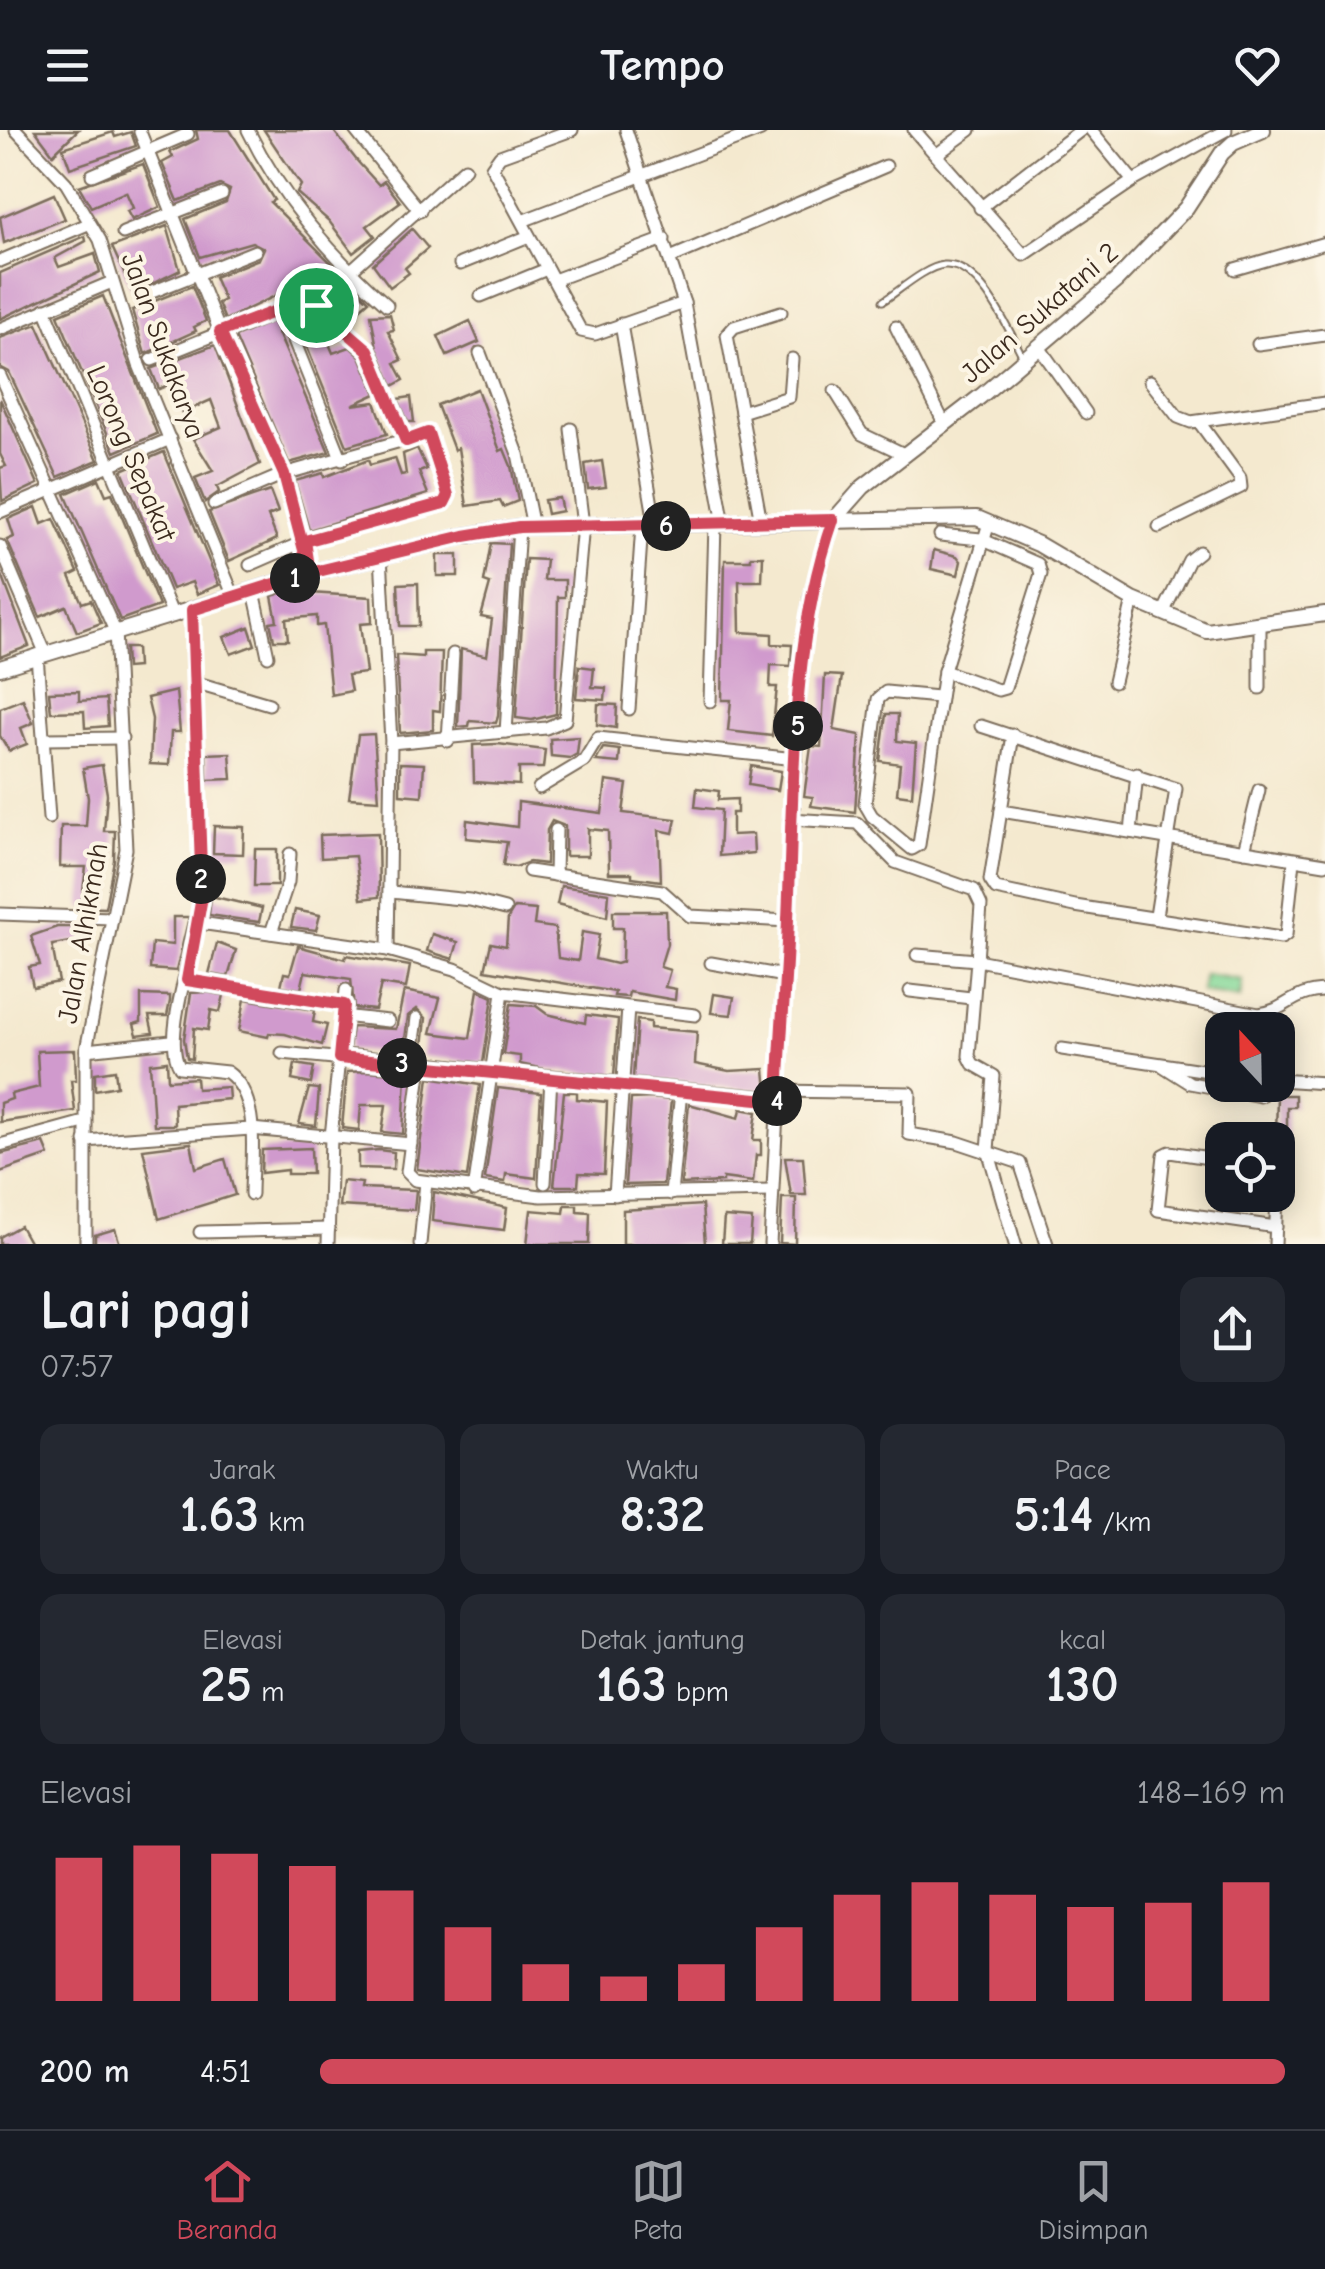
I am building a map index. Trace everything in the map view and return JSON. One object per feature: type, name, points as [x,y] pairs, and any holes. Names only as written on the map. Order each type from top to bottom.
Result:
[{"type":"street","name":"Jalan Sukakarya","points":[[16,130],[66,184],[100,240],[170,439],[234,596]]},
{"type":"street","points":[[248,130],[281,185],[349,272],[386,305]]},
{"type":"street","points":[[355,130],[420,211]]},
{"type":"street","points":[[572,130],[500,156],[493,164],[583,334],[595,334],[684,304]]},
{"type":"street","points":[[626,130],[645,176],[684,304],[720,524],[710,701]]},
{"type":"street","points":[[522,222],[762,130]]},
{"type":"street","points":[[914,130],[1019,252],[1027,255],[1133,181],[1226,130]]},
{"type":"street","points":[[936,156],[970,130]]},
{"type":"street","points":[[980,208],[1082,130]]},
{"type":"street","points":[[1091,130],[1133,181]]},
{"type":"street","name":"Jalan Sukatani 2","points":[[833,520],[862,487],[1024,360],[1153,244],[1233,143],[1263,130]]},
{"type":"street","points":[[140,132],[220,332],[284,474],[305,541],[310,573]]},
{"type":"street","points":[[92,175],[188,134]]},
{"type":"street","points":[[670,258],[886,166]]},
{"type":"street","points":[[349,272],[464,168]]},
{"type":"street","points":[[123,233],[222,194]]},
{"type":"street","points":[[0,261],[88,224]]},
{"type":"street","points":[[460,264],[529,236]]},
{"type":"street","points":[[481,296],[664,238]]},
{"type":"street","points":[[1235,268],[1325,243]]},
{"type":"street","points":[[142,296],[255,251]]},
{"type":"street","points":[[0,329],[112,282]]},
{"type":"street","points":[[152,360],[280,308],[310,301],[366,346],[406,441]]},
{"type":"street","points":[[280,308],[342,460]]},
{"type":"street","name":"Lorong Sepakat","points":[[45,309],[173,616]]},
{"type":"street","points":[[761,522],[728,332],[781,312]]},
{"type":"street","points":[[621,324],[653,511]]},
{"type":"street","points":[[896,327],[944,425]]},
{"type":"street","points":[[1258,344],[1325,335]]},
{"type":"street","points":[[1039,347],[1086,413]]},
{"type":"street","points":[[480,353],[518,454],[526,527],[506,732]]},
{"type":"street","points":[[741,412],[790,398],[792,359]]},
{"type":"street","points":[[0,376],[115,631]]},
{"type":"street","points":[[1150,381],[1178,417],[1199,422],[1325,403]]},
{"type":"street","points":[[835,391],[862,434],[906,455]]},
{"type":"street","points":[[1160,527],[1241,487],[1240,478],[1199,422]]},
{"type":"street","points":[[392,743],[555,726],[566,720],[583,525],[571,429]]},
{"type":"street","points":[[214,504],[284,474],[428,433],[448,495],[444,503],[305,541],[250,564]]},
{"type":"street","points":[[0,512],[170,439]]},
{"type":"street","points":[[0,668],[310,573],[526,527],[930,517],[989,522],[1038,544],[1133,600],[1207,632],[1325,614]]},
{"type":"street","points":[[770,1244],[790,819],[810,598],[833,520]]},
{"type":"street","points":[[938,697],[886,692],[878,699],[866,804],[872,816],[912,849],[919,845],[926,813],[944,671],[989,522]]},
{"type":"street","points":[[629,708],[642,526]]},
{"type":"street","points":[[940,535],[981,539],[1038,564],[1041,574],[1005,688],[998,690],[944,671]]},
{"type":"street","points":[[0,546],[41,654],[49,818]]},
{"type":"street","points":[[1163,613],[1189,560],[1198,552]]},
{"type":"street","points":[[380,556],[392,743],[388,950]]},
{"type":"street","points":[[254,591],[268,656]]},
{"type":"street","points":[[1114,682],[1133,600]]},
{"type":"street","points":[[192,610],[200,923],[171,1041],[180,1068],[233,1076],[247,1101],[251,1194]]},
{"type":"street","points":[[1260,624],[1260,688]]},
{"type":"street","name":"Jalan Alhikmah","points":[[86,1244],[86,1050],[126,849],[115,631]]},
{"type":"street","points":[[448,740],[453,654]]},
{"type":"street","points":[[194,682],[269,704]]},
{"type":"street","points":[[981,726],[1138,774],[1176,790],[1156,916]]},
{"type":"street","points":[[1013,736],[993,887],[1074,906],[1283,938],[1294,861]]},
{"type":"street","points":[[44,739],[122,738]]},
{"type":"street","points":[[539,788],[586,760],[598,738],[796,758]]},
{"type":"street","points":[[1131,832],[1138,774]]},
{"type":"street","points":[[1244,851],[1259,790]]},
{"type":"street","points":[[1001,811],[1325,864]]},
{"type":"street","points":[[790,819],[857,822],[901,866],[974,890],[981,905],[971,998],[970,1060],[995,1078],[988,1150],[1015,1244]]},
{"type":"street","points":[[556,830],[556,875]]},
{"type":"street","points":[[270,933],[288,882],[290,854]]},
{"type":"street","points":[[529,871],[662,891],[690,916],[788,921]]},
{"type":"street","points":[[391,892],[470,900],[505,909]]},
{"type":"street","points":[[0,914],[111,918]]},
{"type":"street","points":[[200,923],[388,950],[469,974],[503,992],[696,1015]]},
{"type":"street","points":[[916,955],[977,960],[1259,1014],[1276,1010],[1302,992],[1325,991]]},
{"type":"street","points":[[711,963],[784,976]]},
{"type":"street","points":[[187,980],[388,1021]]},
{"type":"street","points":[[328,1244],[331,1137],[346,990]]},
{"type":"street","points":[[910,991],[971,998]]},
{"type":"street","points":[[474,1191],[503,992]]},
{"type":"street","points":[[615,1195],[628,1008]]},
{"type":"street","points":[[417,1018],[408,1175],[474,1191],[541,1196],[770,1191]]},
{"type":"street","points":[[86,1050],[171,1041]]},
{"type":"street","points":[[1062,1049],[1205,1071]]},
{"type":"street","points":[[282,1052],[681,1091],[778,1096],[908,1092],[909,1134],[988,1150],[1023,1166],[1047,1244]]},
{"type":"street","points":[[1162,1066],[1190,1083],[1205,1086]]},
{"type":"street","points":[[545,1183],[552,1078]]},
{"type":"street","points":[[1295,1082],[1325,1082]]},
{"type":"street","points":[[671,1194],[681,1091]]},
{"type":"street","points":[[0,1145],[84,1122]]},
{"type":"street","points":[[85,1141],[251,1128],[411,1144]]},
{"type":"street","points":[[1205,1158],[1166,1153],[1158,1210],[1276,1227]]},
{"type":"street","points":[[420,1244],[426,1182]]},
{"type":"street","points":[[1275,1244],[1277,1212]]},
{"type":"street","points":[[200,1232],[224,1238],[329,1229]]},
{"type":"lane","points":[[883,301],[934,269],[946,265],[957,268],[988,292],[1024,360]]},
{"type":"green space","points":[[1204,974],[1242,980],[1240,998],[1201,992]]},
{"type":"building","points":[[35,130],[78,130],[53,154]]},
{"type":"building","points":[[196,130],[230,130],[274,200],[270,202],[369,301],[347,320],[302,283],[225,320],[218,303],[224,300],[214,277],[259,259],[264,248],[252,242],[200,257],[185,219],[226,202],[230,190],[220,185],[178,201],[162,163],[173,157],[170,152],[198,139]]},
{"type":"building","points":[[264,130],[333,130],[379,185],[384,181],[400,202],[367,226],[375,236],[353,253],[329,221],[297,193],[301,185]]},
{"type":"building","points":[[113,132],[115,137],[131,132],[136,146],[70,168],[63,148]]},
{"type":"building","points":[[143,164],[160,207],[132,220],[127,211],[133,208],[126,192],[91,207],[79,186]]},
{"type":"building","points":[[54,194],[65,219],[4,243],[0,217]]},
{"type":"building","points":[[167,226],[180,270],[133,293],[112,247]]},
{"type":"building","points":[[412,229],[428,248],[405,268],[409,273],[390,287],[373,264]]},
{"type":"building","points":[[85,236],[86,241],[55,258],[59,267],[95,254],[100,272],[0,319],[0,273]]},
{"type":"building","points":[[192,286],[206,321],[194,327],[196,331],[145,354],[132,310]]},
{"type":"building","points":[[103,296],[157,434],[115,452],[58,315]]},
{"type":"building","points":[[308,311],[320,322],[333,353],[350,347],[360,356],[376,394],[352,405],[375,402],[387,434],[347,446],[294,315]]},
{"type":"building","points":[[390,314],[394,330],[388,331],[402,360],[395,363],[404,380],[393,386],[377,348],[371,315]]},
{"type":"building","points":[[273,321],[329,452],[289,463],[235,337]]},
{"type":"building","points":[[470,321],[479,342],[447,356],[438,336]]},
{"type":"building","points":[[37,324],[98,460],[58,477],[9,372],[0,367],[0,338]]},
{"type":"building","points":[[215,345],[260,464],[217,487],[219,492],[205,502],[195,478],[213,471],[193,439],[221,427],[211,400],[182,413],[170,384],[159,389],[151,369]]},
{"type":"building","points":[[477,389],[500,451],[504,449],[511,466],[518,501],[503,507],[500,501],[467,506],[458,448],[454,450],[437,405]]},
{"type":"building","points":[[411,397],[414,422],[408,422],[398,399]]},
{"type":"building","points":[[0,399],[38,484],[2,501],[0,468],[6,466],[0,454]]},
{"type":"building","points":[[417,448],[427,469],[419,472],[428,494],[309,530],[295,481],[323,473],[324,477],[368,460],[370,465],[395,458],[401,475],[406,474],[403,454]]},
{"type":"building","points":[[164,452],[219,585],[197,594],[192,582],[172,589],[122,470]]},
{"type":"building","points":[[602,461],[606,487],[588,489],[585,464]]},
{"type":"building","points":[[99,479],[106,495],[112,493],[159,606],[120,620],[65,494]]},
{"type":"building","points":[[270,491],[278,512],[268,516],[277,539],[229,561],[209,512]]},
{"type":"building","points":[[559,498],[562,511],[547,514],[544,500]]},
{"type":"building","points":[[36,507],[42,524],[54,519],[78,572],[70,576],[82,603],[91,600],[101,623],[77,632],[66,606],[40,617],[7,540],[14,537],[8,519]]},
{"type":"building","points":[[491,543],[509,544],[498,716],[496,723],[470,721],[469,726],[458,727],[461,649],[487,656],[492,619],[481,617],[490,584],[484,582]]},
{"type":"building","points":[[934,550],[957,556],[961,561],[958,575],[931,569]]},
{"type":"building","points":[[437,555],[458,555],[458,576],[437,576]]},
{"type":"building","points":[[751,556],[763,556],[762,581],[739,581],[740,632],[772,634],[772,644],[792,645],[791,666],[771,665],[770,687],[777,687],[772,736],[728,731],[731,700],[722,700],[725,560],[751,560]]},
{"type":"building","points":[[526,559],[546,560],[544,580],[565,580],[565,597],[558,597],[556,714],[532,720],[516,718]]},
{"type":"building","points":[[0,570],[29,646],[0,657]]},
{"type":"building","points":[[418,583],[419,626],[400,626],[398,584]]},
{"type":"building","points":[[310,584],[311,593],[371,597],[372,623],[360,624],[366,673],[348,675],[351,691],[331,695],[324,625],[317,626],[317,616],[286,619],[288,640],[274,640],[270,622],[277,621],[272,596]]},
{"type":"building","points":[[249,627],[255,645],[231,654],[224,637]]},
{"type":"building","points":[[125,648],[136,648],[137,667],[126,668]]},
{"type":"building","points":[[423,652],[442,652],[440,711],[433,710],[433,730],[400,733],[396,655],[423,657]]},
{"type":"building","points":[[579,666],[594,668],[592,687],[606,688],[605,700],[576,698]]},
{"type":"building","points":[[825,675],[842,676],[834,730],[860,735],[855,812],[811,806],[813,797],[804,796],[811,746],[821,747]]},
{"type":"building","points":[[79,691],[79,701],[106,699],[108,726],[85,728],[84,711],[51,712],[49,692]]},
{"type":"building","points":[[176,691],[180,732],[171,732],[169,765],[150,764],[152,719],[147,698]]},
{"type":"building","points":[[23,699],[33,723],[21,728],[27,744],[9,751],[0,736],[0,708]]},
{"type":"building","points":[[598,704],[617,705],[616,728],[597,725]]},
{"type":"building","points":[[886,714],[898,714],[897,741],[916,743],[912,796],[897,794],[900,764],[880,761]]},
{"type":"building","points":[[374,734],[379,800],[349,798],[358,735]]},
{"type":"building","points":[[579,737],[577,754],[570,758],[551,756],[550,739]]},
{"type":"building","points":[[473,745],[545,750],[543,768],[519,768],[519,785],[474,782]]},
{"type":"building","points":[[603,748],[620,750],[619,763],[596,761]]},
{"type":"building","points":[[230,753],[232,779],[207,780],[206,754]]},
{"type":"building","points":[[400,763],[424,764],[422,796],[400,794]]},
{"type":"building","points":[[102,765],[107,794],[104,831],[115,831],[114,860],[105,908],[81,907],[86,867],[60,867],[61,826],[86,826],[88,798],[83,768]]},
{"type":"building","points":[[751,766],[781,771],[778,790],[748,785]]},
{"type":"building","points":[[606,781],[627,784],[623,813],[676,819],[673,833],[659,830],[661,881],[632,877],[632,873],[609,873],[608,831],[588,829],[588,856],[565,856],[565,826],[552,821],[547,830],[546,864],[529,862],[516,867],[503,865],[507,842],[466,838],[467,820],[517,827],[518,802],[602,813]]},
{"type":"building","points":[[697,788],[719,791],[718,800],[737,799],[737,813],[732,813],[732,835],[753,834],[754,853],[719,856],[721,810],[695,807]]},
{"type":"building","points":[[214,826],[244,827],[243,854],[213,853]]},
{"type":"building","points":[[378,833],[379,897],[361,899],[355,856],[321,858],[320,835]]},
{"type":"building","points":[[255,849],[277,849],[277,886],[254,886]]},
{"type":"building","points":[[561,886],[609,893],[607,917],[557,904]]},
{"type":"building","points":[[211,896],[262,908],[259,922],[209,915]]},
{"type":"building","points":[[514,908],[536,910],[534,925],[555,928],[558,958],[578,961],[582,932],[599,935],[595,959],[616,964],[622,962],[623,928],[613,928],[613,911],[666,911],[667,944],[660,967],[670,970],[665,987],[676,989],[675,1000],[629,992],[628,997],[614,996],[615,992],[485,970],[491,943],[506,946],[508,918]]},
{"type":"building","points":[[295,910],[320,915],[316,930],[291,927]]},
{"type":"building","points":[[173,917],[189,917],[176,971],[150,969],[152,943],[173,945]]},
{"type":"building","points":[[57,927],[88,927],[90,939],[52,945],[59,982],[33,987],[29,967],[40,965],[31,936]]},
{"type":"building","points":[[432,934],[458,942],[453,959],[427,951]]},
{"type":"building","points":[[217,943],[236,950],[228,977],[209,974]]},
{"type":"building","points":[[298,946],[345,959],[346,955],[410,966],[406,988],[381,984],[375,1010],[354,1008],[351,979],[305,972],[301,989],[281,986],[284,973],[290,974]]},
{"type":"building","points":[[478,990],[493,997],[483,1063],[422,1056],[426,1018],[417,1009],[408,1016],[403,1055],[349,1049],[352,1027],[396,1029],[404,991],[440,998],[431,1033],[470,1038]]},
{"type":"building","points":[[191,993],[224,995],[220,1012],[211,1010],[208,1030],[194,1028],[192,1059],[187,1058],[184,1039]]},
{"type":"building","points":[[714,994],[734,997],[731,1015],[711,1013]]},
{"type":"building","points":[[141,995],[170,996],[170,1001],[167,1016],[149,1016],[153,1033],[137,1035],[134,1024],[141,1022]]},
{"type":"building","points":[[245,999],[315,1010],[313,1022],[327,1025],[322,1045],[285,1034],[269,1033],[268,1037],[239,1031]]},
{"type":"building","points":[[511,1004],[536,1006],[547,1014],[585,1023],[586,1015],[618,1019],[614,1076],[544,1069],[520,1064],[520,1056],[503,1054]]},
{"type":"building","points":[[637,1020],[650,1022],[650,1028],[697,1032],[695,1064],[729,1071],[765,1069],[767,1091],[633,1078]]},
{"type":"building","points":[[75,1050],[76,1080],[71,1080],[75,1111],[0,1122],[0,1103],[12,1099],[11,1094],[39,1087],[37,1051]]},
{"type":"building","points":[[167,1061],[168,1080],[196,1078],[197,1089],[228,1087],[229,1099],[174,1104],[175,1125],[154,1125],[150,1063]]},
{"type":"building","points":[[295,1064],[314,1067],[311,1084],[292,1080]]},
{"type":"building","points":[[115,1070],[117,1086],[95,1090],[95,1073]]},
{"type":"building","points":[[347,1072],[406,1074],[403,1134],[382,1132],[386,1105],[361,1105],[359,1130],[342,1128]]},
{"type":"building","points":[[429,1077],[480,1085],[467,1177],[417,1169]]},
{"type":"building","points":[[309,1088],[319,1089],[316,1126],[299,1124]]},
{"type":"building","points":[[498,1088],[541,1093],[536,1178],[506,1174],[505,1182],[485,1179]]},
{"type":"building","points":[[564,1092],[577,1092],[577,1099],[607,1102],[604,1174],[579,1173],[578,1186],[554,1186]]},
{"type":"building","points":[[631,1099],[671,1100],[663,1184],[625,1185]]},
{"type":"building","points":[[1277,1102],[1295,1102],[1295,1107],[1287,1107],[1287,1122],[1276,1122]]},
{"type":"building","points":[[689,1104],[739,1118],[741,1109],[757,1112],[753,1140],[761,1140],[761,1155],[756,1155],[753,1182],[723,1178],[723,1182],[681,1184]]},
{"type":"building","points":[[44,1143],[49,1155],[0,1172],[0,1154]]},
{"type":"building","points":[[191,1143],[196,1168],[225,1159],[235,1195],[159,1219],[143,1149]]},
{"type":"building","points":[[311,1148],[312,1174],[287,1174],[287,1170],[261,1173],[262,1150]]},
{"type":"building","points":[[358,1152],[394,1152],[393,1169],[358,1168]]},
{"type":"building","points":[[785,1157],[803,1157],[806,1195],[791,1195]]},
{"type":"building","points":[[342,1181],[362,1183],[361,1188],[416,1190],[414,1210],[339,1206]]},
{"type":"building","points":[[434,1192],[507,1208],[504,1230],[432,1221]]},
{"type":"building","points":[[782,1198],[796,1198],[795,1244],[780,1243]]},
{"type":"building","points":[[565,1205],[577,1205],[577,1211],[590,1212],[589,1244],[527,1244],[531,1210],[564,1213]]},
{"type":"building","points":[[702,1205],[705,1244],[623,1244],[623,1210]]},
{"type":"building","points":[[724,1217],[752,1219],[750,1244],[722,1244]]},
{"type":"building","points":[[20,1226],[30,1244],[0,1244],[0,1237]]},
{"type":"building","points":[[115,1229],[120,1244],[95,1244],[95,1235]]},
{"type":"route","points":[[316,305],[305,300],[220,332],[284,474],[305,541],[310,573],[192,610],[202,897],[187,980],[344,1005],[339,1058],[778,1101],[790,819],[804,648],[814,578],[833,520],[519,527],[464,536],[310,573],[308,561],[305,541],[421,512],[444,503],[448,495],[428,433],[406,441],[368,350],[316,305]]}]
